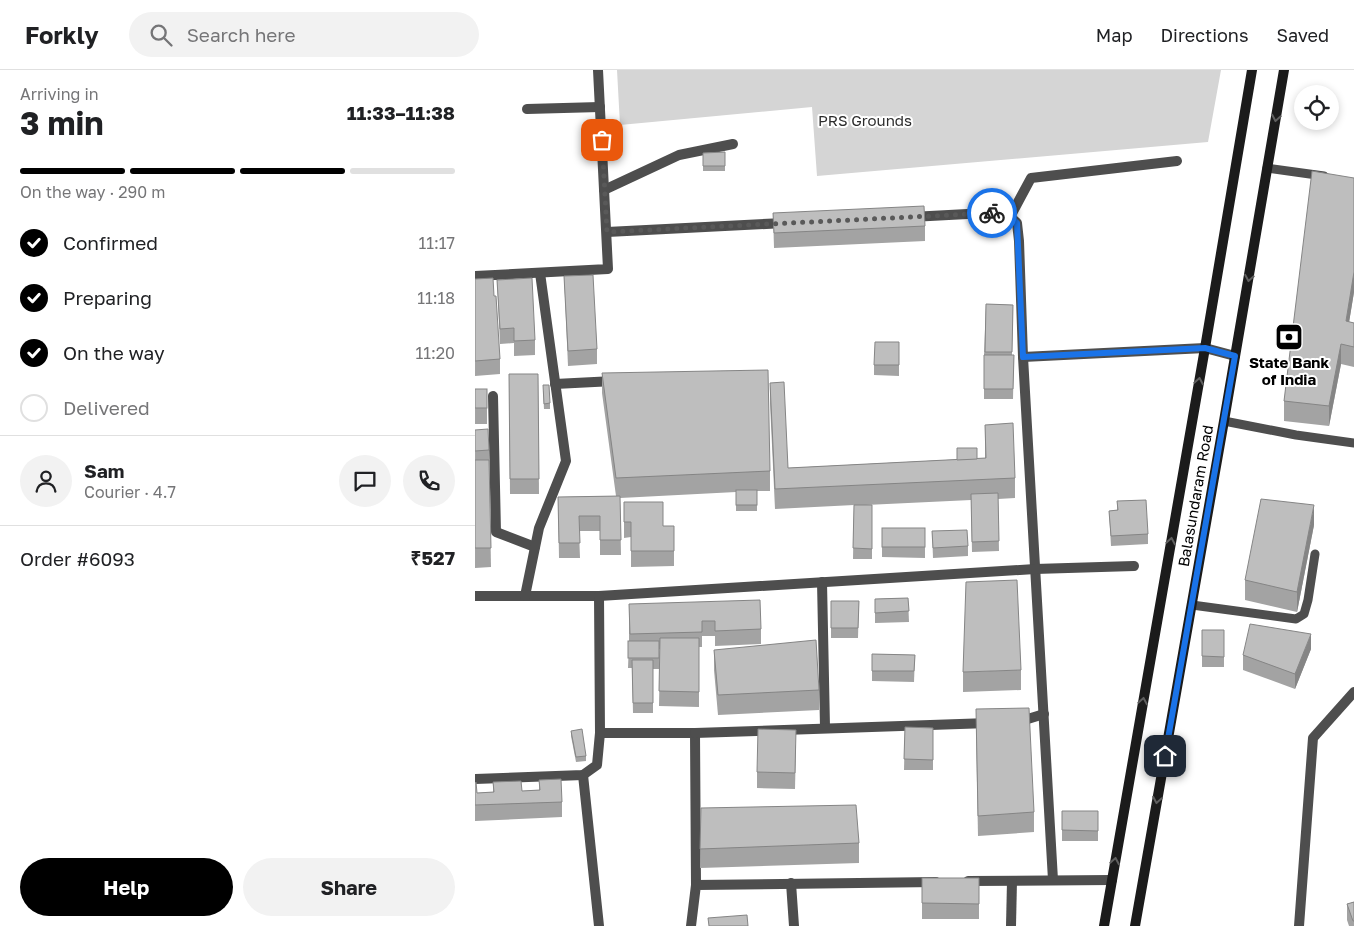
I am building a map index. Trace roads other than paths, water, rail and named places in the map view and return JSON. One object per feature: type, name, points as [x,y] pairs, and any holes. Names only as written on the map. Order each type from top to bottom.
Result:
[{"type":"main road","name":"Balasundaram Road","points":[[1104,926],[1205,348],[1251,70]]},
{"type":"main road","name":"Balasundaram Road","points":[[1135,926],[1284,70]]},
{"type":"street","points":[[475,276],[608,269],[598,70]]},
{"type":"street","points":[[527,109],[600,107]]},
{"type":"street","points":[[604,190],[679,155],[733,144]]},
{"type":"street","points":[[1010,217],[1031,178],[1177,161]]},
{"type":"street","points":[[905,217],[1005,212],[1017,223],[1053,880]]},
{"type":"street","points":[[607,232],[796,223]]},
{"type":"street","points":[[525,596],[539,528],[566,461],[540,273]]},
{"type":"street","points":[[1023,357],[1205,348],[1235,356]]},
{"type":"street","points":[[555,384],[623,381]]},
{"type":"street","points":[[493,396],[489,435],[496,532],[535,547]]},
{"type":"street","points":[[475,596],[599,596],[1035,569],[1134,566]]},
{"type":"street","points":[[822,582],[825,728]]},
{"type":"street","points":[[475,779],[583,775],[597,765],[600,733],[599,596]]},
{"type":"street","points":[[1299,926],[1313,738],[1354,692]]},
{"type":"street","points":[[600,733],[695,733],[1021,722],[1044,714]]},
{"type":"street","points":[[691,926],[696,884],[695,733]]},
{"type":"street","points":[[583,775],[599,926]]},
{"type":"street","points":[[696,884],[1112,880]]},
{"type":"street","points":[[1011,926],[1012,881]]},
{"type":"street","points":[[791,883],[794,926]]},
{"type":"lane","points":[[1267,168],[1337,178]]},
{"type":"lane","points":[[1224,421],[1296,436],[1354,443]]},
{"type":"lane","points":[[1192,605],[1295,618],[1304,614],[1315,554]]},
{"type":"place","name":"State Bank of India","points":[[1289,337]]},
{"type":"park label","name":"PRS Grounds","points":[[865,121]]}]
